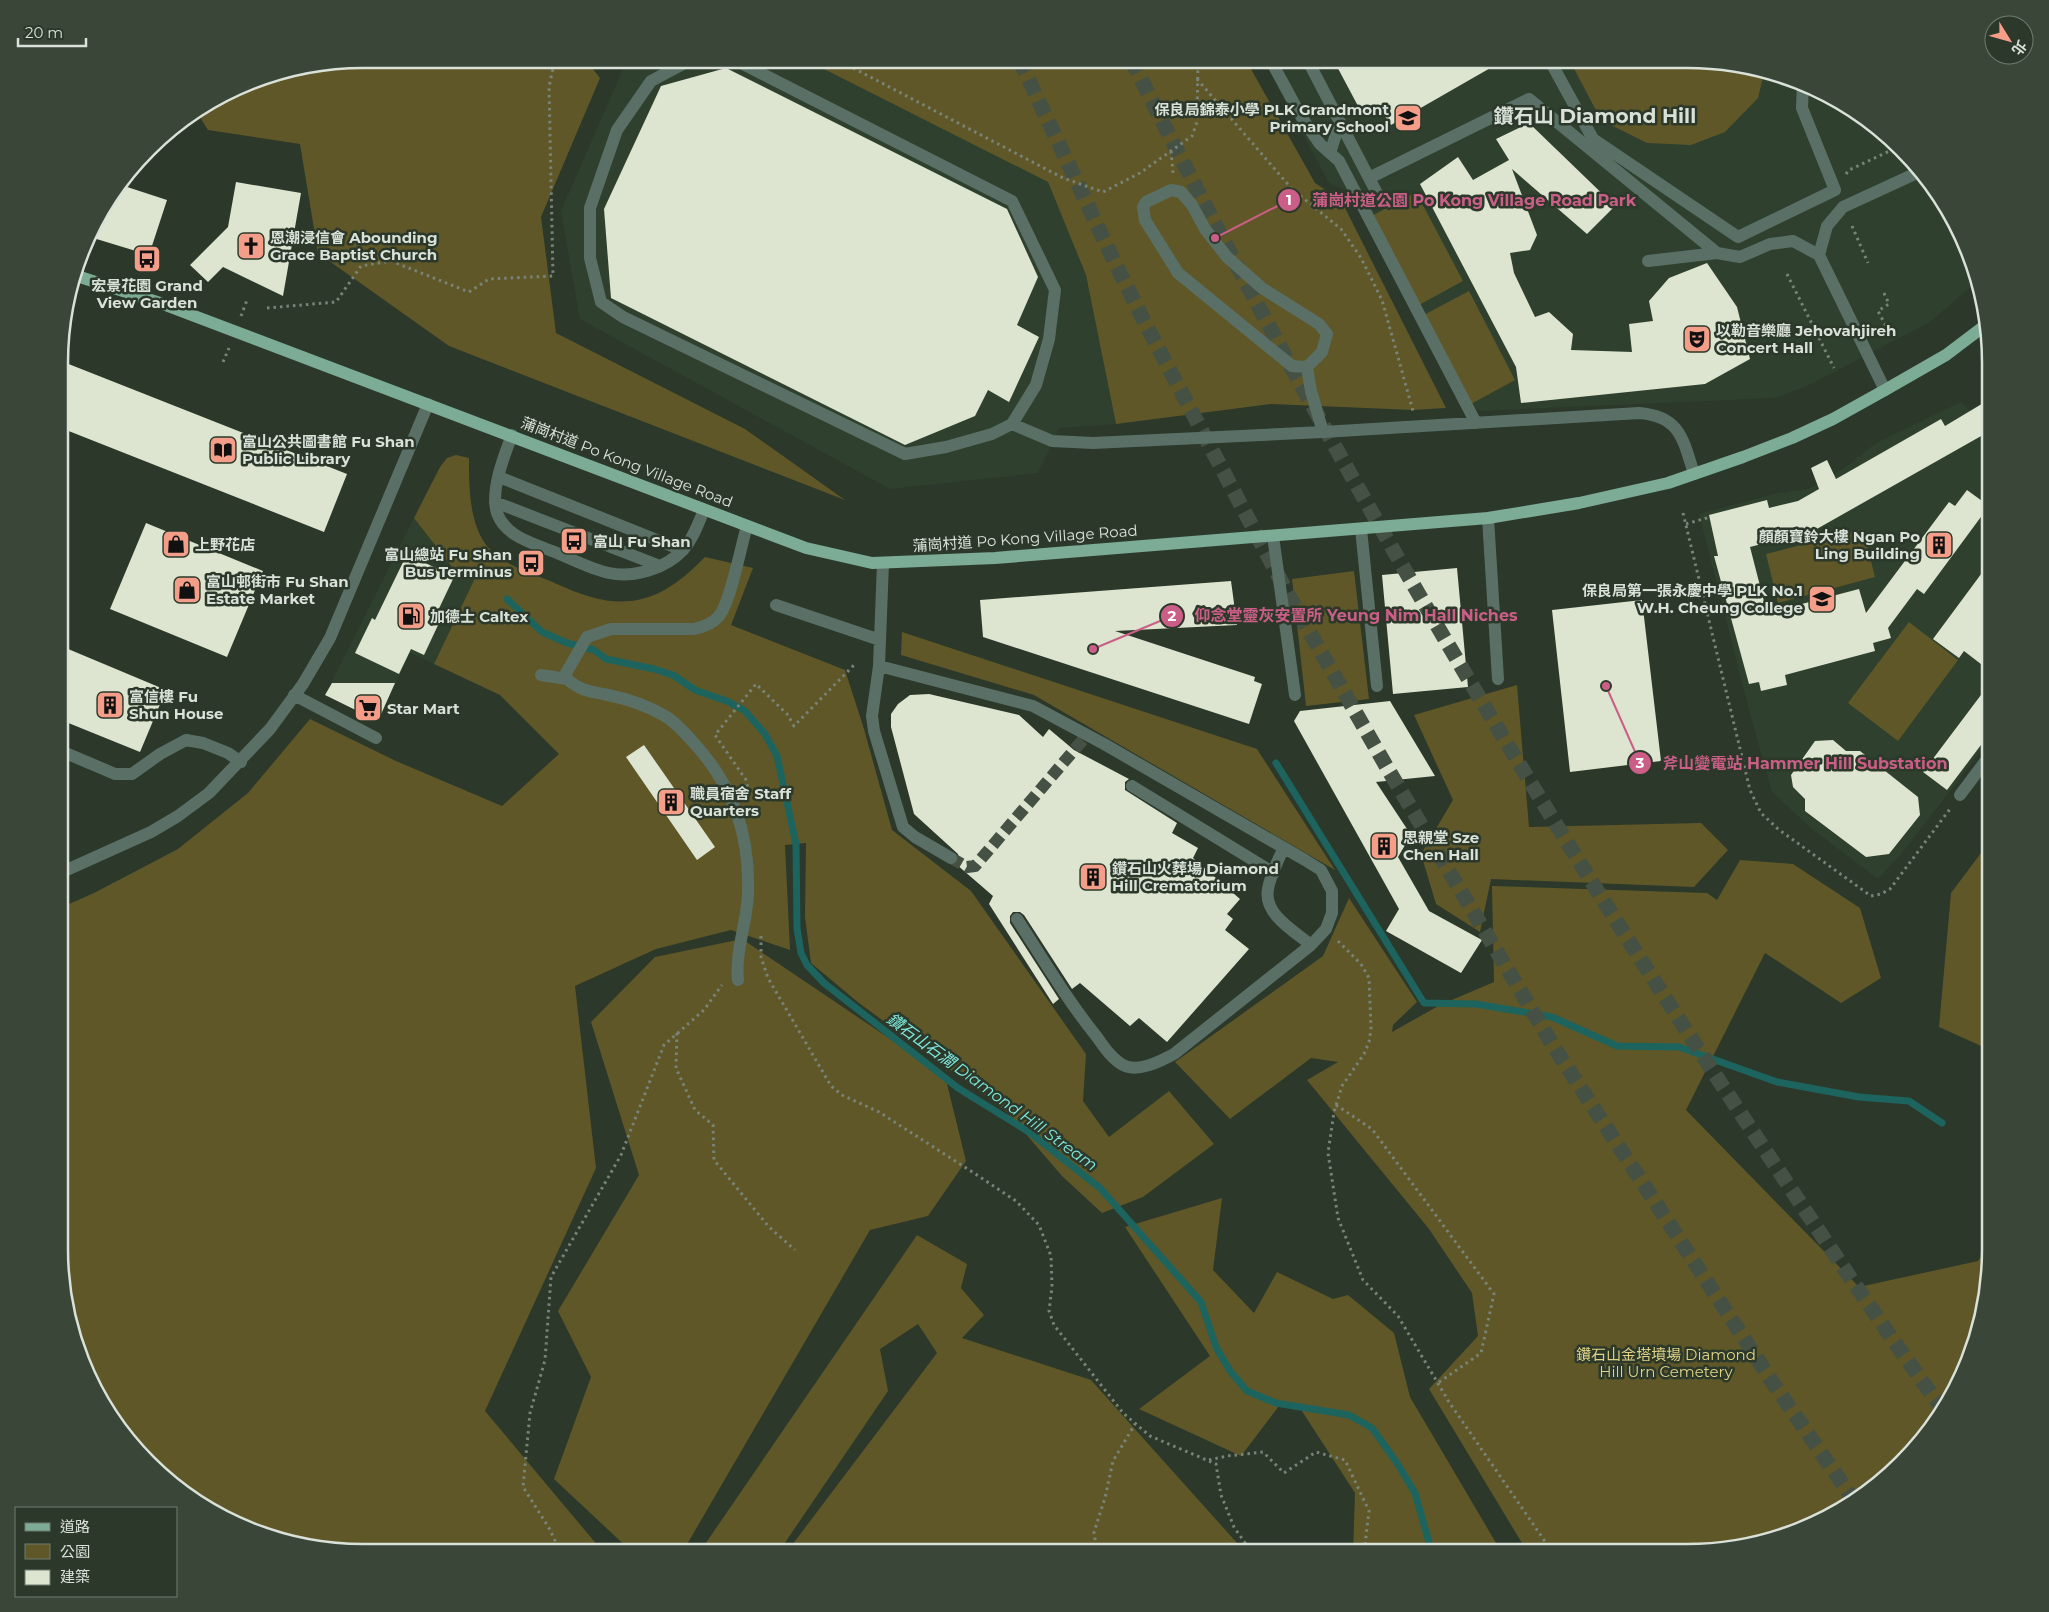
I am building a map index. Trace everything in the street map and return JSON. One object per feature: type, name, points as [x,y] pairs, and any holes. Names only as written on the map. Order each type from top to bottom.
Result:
[{"type":"main road","name":"蒲崗村道 Po Kong Village Road","points":[[80,277],[160,303],[806,548],[872,563],[995,558],[1488,518],[1620,495],[1694,474],[1792,438],[1833,419],[1946,355],[1980,330]]},
{"type":"street","points":[[676,68],[652,81],[617,130],[590,208],[590,258],[601,302],[622,317],[905,454],[946,447],[992,434],[1012,424],[1036,385],[1049,339],[1055,290],[1012,201],[750,68]]},
{"type":"street","points":[[1275,68],[1302,118],[1320,144],[1339,161],[1476,422]]},
{"type":"street","points":[[1312,68],[1380,198]]},
{"type":"street","points":[[1554,68],[1593,139],[1738,237],[1835,190],[1802,108],[1803,92]]},
{"type":"street","points":[[1370,178],[1529,99],[1717,253]]},
{"type":"street","points":[[1330,153],[1340,122]]},
{"type":"street","points":[[1819,255],[1827,226],[1843,207],[1913,175]]},
{"type":"street","points":[[1171,190],[1181,192],[1192,205],[1205,229],[1227,257],[1262,288],[1319,324],[1327,334],[1322,352],[1307,367],[1292,366],[1285,361],[1178,273],[1145,220],[1143,207],[1146,202],[1171,190]]},
{"type":"street","points":[[1648,261],[1717,253],[1740,256],[1770,244],[1793,241],[1819,255],[1885,390]]},
{"type":"street","points":[[1307,367],[1311,391],[1323,432]]},
{"type":"street","points":[[68,869],[151,832],[178,816],[209,792],[270,730],[303,684],[330,638],[428,404]]},
{"type":"street","points":[[1012,424],[1052,441],[1093,442],[1323,432],[1638,413],[1654,414],[1668,420],[1680,434],[1694,474]]},
{"type":"street","points":[[512,436],[502,460],[496,502],[498,514],[505,526],[514,534],[542,547],[608,573],[641,572],[660,566],[682,550],[692,536],[704,510]]},
{"type":"street","points":[[499,477],[682,550]]},
{"type":"street","points":[[496,502],[660,566]]},
{"type":"street","points":[[1488,518],[1498,679]]},
{"type":"street","points":[[567,679],[566,673],[569,665],[587,637],[611,629],[694,629],[708,625],[719,616],[728,599],[747,526]]},
{"type":"street","points":[[1361,529],[1377,686]]},
{"type":"street","points":[[1273,536],[1295,695]]},
{"type":"street","points":[[883,563],[879,666],[872,716],[874,731],[903,827],[915,837],[952,858]]},
{"type":"street","points":[[776,605],[880,640]]},
{"type":"street","points":[[879,666],[1033,706],[1087,735],[1321,870],[1332,891],[1332,912],[1326,929],[1310,945],[1174,1054],[1162,1061],[1139,1067],[1124,1066],[1110,1054],[1082,1019],[1017,919]]},
{"type":"street","points":[[541,675],[567,679],[581,690],[608,695],[654,710],[668,718],[707,757],[722,778],[738,816],[748,867],[748,896],[736,964],[738,980]]},
{"type":"street","points":[[294,695],[376,738]]},
{"type":"street","points":[[68,754],[115,774],[132,774],[160,754],[186,740],[203,742],[228,753],[240,762]]},
{"type":"street","points":[[1960,795],[1982,766]]},
{"type":"street","points":[[1132,786],[1274,873]]},
{"type":"street","points":[[1283,849],[1268,890],[1270,906],[1279,919],[1310,945]]},
{"type":"path","points":[[267,308],[336,302],[361,266],[391,261],[469,292],[489,279],[553,276],[549,87],[554,68]]},
{"type":"path","points":[[853,68],[1063,178],[1103,192],[1140,173],[1192,136],[1197,122],[1198,68]]},
{"type":"path","points":[[1197,79],[1292,189],[1342,229],[1361,258],[1382,300],[1413,410],[1414,426]]},
{"type":"path","points":[[1835,190],[1849,170],[1891,150]]},
{"type":"path","points":[[1852,226],[1868,263]]},
{"type":"path","points":[[1787,274],[1834,368]]},
{"type":"path","points":[[1884,293],[1889,304],[1878,311],[1889,332],[1889,340]]},
{"type":"path","points":[[1683,512],[1750,790],[1761,813],[1778,829],[1871,896],[1881,894],[1890,889],[1950,809]]},
{"type":"path","points":[[1686,524],[1710,517]]},
{"type":"path","points":[[750,794],[746,780],[716,735],[756,684],[788,715],[794,726],[856,663]]},
{"type":"path","points":[[761,928],[761,956],[768,978],[831,1086],[842,1095],[879,1112],[1016,1201],[1039,1225],[1051,1256],[1052,1287],[1049,1311],[1054,1325],[1123,1413],[1135,1424],[1150,1436],[1216,1464],[1221,1495],[1234,1527],[1246,1544]]},
{"type":"path","points":[[1326,929],[1361,964],[1369,978],[1371,1029],[1369,1042],[1364,1054],[1342,1086],[1336,1105],[1328,1153],[1338,1218],[1363,1280],[1398,1316],[1454,1410],[1547,1544]]},
{"type":"path","points":[[557,1544],[523,1486],[530,1413],[545,1360],[551,1277],[621,1155],[664,1045],[704,1010],[736,964]]},
{"type":"path","points":[[677,1033],[676,1068],[695,1110],[713,1125],[714,1160],[769,1227],[795,1250]]},
{"type":"path","points":[[1336,1105],[1372,1130],[1494,1294],[1481,1353],[1438,1383]]},
{"type":"path","points":[[1096,1544],[1094,1532],[1105,1498],[1113,1461],[1135,1424]]},
{"type":"path","points":[[1208,1460],[1263,1452],[1284,1473],[1316,1452],[1345,1460],[1369,1511],[1365,1544]]},
{"type":"shaded area","points":[[822,68],[1048,182],[1086,275],[1116,424],[1059,428],[1038,473],[890,489],[580,319],[561,211],[623,69]]},
{"type":"shaded area","points":[[1268,68],[1705,68],[1744,73],[1781,83],[1834,107],[1866,129],[1895,154],[1920,183],[1942,215],[1959,250],[1971,286],[1930,322],[1809,385],[1776,398],[1480,411],[1465,407],[1350,192],[1329,183]]},
{"type":"shaded area","points":[[1961,402],[1982,422],[1982,749],[1902,853],[1878,879],[1812,829],[1772,792],[1699,514],[1778,493],[1808,489],[1843,469],[1876,443]]},
{"type":"shaded area","name":"加德士 Caltex","points":[[414,518],[452,567],[475,578],[434,664],[410,653],[378,721],[325,695]]},
{"type":"green space","points":[[344,68],[592,68],[600,78],[541,217],[556,333],[745,429],[845,500],[449,346],[318,253],[300,144],[208,130],[200,117],[215,107],[268,83],[305,73]]},
{"type":"green space","points":[[822,68],[1250,68],[1315,183],[1341,200],[1446,408],[1413,410],[1271,404],[1116,424],[1086,275],[1048,182]]},
{"type":"green space","points":[[1574,68],[1705,68],[1744,73],[1763,78],[1758,98],[1725,132],[1691,145],[1647,143],[1601,120]]},
{"type":"green space","points":[[1416,192],[1463,281],[1417,306],[1370,217]]},
{"type":"green space","points":[[1469,291],[1515,380],[1469,405],[1422,316]]},
{"type":"green space","points":[[456,455],[469,458],[473,516],[481,537],[493,552],[514,566],[591,597],[609,601],[625,601],[654,595],[680,580],[705,557],[753,568],[731,625],[845,670],[864,729],[892,830],[971,891],[1086,1054],[1083,1101],[1109,1137],[1169,1091],[1214,1144],[1143,1197],[1102,1213],[1062,1176],[1006,1111],[859,1003],[811,963],[805,917],[806,843],[785,845],[790,950],[731,930],[656,949],[575,986],[596,1168],[485,1411],[596,1544],[344,1544],[305,1539],[286,1534],[268,1529],[232,1514],[199,1495],[168,1471],[141,1444],[117,1413],[98,1380],[83,1344],[70,1288],[68,1268],[68,904],[178,849],[248,793],[310,719],[396,761],[502,806],[559,754],[500,695],[434,664],[475,578],[452,567],[414,518],[440,467],[447,458]]},
{"type":"green space","points":[[1863,529],[1875,577],[1778,603],[1766,554]]},
{"type":"green space","points":[[1354,571],[1369,699],[1306,706],[1292,579]]},
{"type":"green space","points":[[1909,622],[1958,660],[1898,741],[1848,703]]},
{"type":"green space","points":[[902,632],[1257,749],[1335,870],[1034,695],[901,655]]},
{"type":"green space","points":[[1517,685],[1529,827],[1701,823],[1728,850],[1694,887],[1491,879],[1480,932],[1436,904],[1421,854],[1453,800],[1414,715]]},
{"type":"green space","points":[[1982,852],[1982,1046],[1939,1027],[1951,893]]},
{"type":"green space","name":"鑽石山金塔墳場 Diamond Hill Urn Cemetery","points":[[1740,860],[1793,864],[1860,908],[1881,978],[1841,1003],[1765,953],[1686,1110],[1859,1287],[1978,1261],[1982,1256],[1976,1307],[1966,1344],[1942,1397],[1908,1444],[1866,1483],[1850,1495],[1817,1514],[1781,1529],[1725,1542],[1705,1544],[1523,1544],[1429,1389],[1478,1336],[1472,1293],[1429,1229],[1307,1080],[1338,1062],[1311,1058],[1230,1119],[1175,1062],[1323,956],[1349,898],[1417,1002],[1393,1025],[1392,1032],[1440,1005],[1494,982],[1492,886],[1707,893],[1717,900]]},
{"type":"green space","points":[[742,939],[945,1076],[966,1161],[928,1216],[870,1230],[687,1544],[623,1544],[554,1479],[591,1377],[558,1311],[639,1175],[591,1022],[655,957]]},
{"type":"green space","points":[[1222,1198],[1213,1270],[1254,1313],[1277,1272],[1333,1299],[1348,1295],[1394,1333],[1410,1397],[1497,1544],[1353,1544],[1355,1493],[1298,1405],[1279,1406],[1241,1456],[1139,1409],[1210,1356],[1125,1227]]},
{"type":"green space","points":[[917,1235],[967,1264],[961,1288],[984,1315],[962,1338],[1091,1380],[1238,1544],[793,1544],[937,1353],[918,1324],[880,1349],[888,1391],[784,1544],[705,1544]]},
{"type":"building","points":[[726,68],[1007,209],[1038,277],[1017,325],[1039,337],[1009,402],[988,390],[975,416],[905,445],[611,298],[604,209],[661,86]]},
{"type":"building","points":[[1338,68],[1490,68],[1391,125],[1384,115],[1371,113],[1358,106]]},
{"type":"building","points":[[1529,123],[1615,206],[1587,234],[1512,169],[1537,235],[1530,250],[1510,253],[1514,273],[1535,317],[1549,312],[1573,334],[1571,350],[1632,352],[1629,324],[1653,321],[1649,301],[1669,278],[1707,263],[1737,307],[1750,359],[1705,384],[1521,403],[1516,367],[1420,184],[1458,157],[1473,180],[1509,160],[1496,139]]},
{"type":"building","name":"恩潮浸信會 Abounding Grace Baptist Church","points":[[236,182],[301,193],[283,296],[223,267],[208,282],[190,265],[228,227]]},
{"type":"building","points":[[126,187],[167,200],[149,255],[95,239],[107,215]]},
{"type":"building","points":[[68,364],[347,474],[324,532],[68,431]]},
{"type":"building","points":[[1982,404],[1982,436],[1815,530],[1750,547],[1767,613],[1859,589],[1866,613],[1949,502],[1955,506],[1967,490],[1982,501],[1982,515],[1924,594],[1917,589],[1888,628],[1891,638],[1873,643],[1875,651],[1785,675],[1787,685],[1761,691],[1759,682],[1749,684],[1714,556],[1718,556],[1709,515],[1767,500],[1769,508],[1798,501],[1819,489],[1811,468],[1827,460],[1836,479],[1941,419],[1945,426]]},
{"type":"building","name":"富山邨街市 Fu Shan Estate Market","points":[[146,523],[263,571],[227,657],[110,609]]},
{"type":"building","points":[[407,554],[454,577],[433,621],[439,623],[424,655],[411,649],[399,674],[355,653],[372,618],[375,620]]},
{"type":"building","points":[[1457,568],[1468,687],[1393,694],[1382,575]]},
{"type":"building","points":[[1982,573],[1982,665],[1964,651],[1959,658],[1933,639]]},
{"type":"building","points":[[1231,581],[1237,625],[1115,631],[1255,677],[1254,681],[1262,684],[1249,724],[983,637],[980,600]]},
{"type":"building","points":[[1642,600],[1661,761],[1570,772],[1552,610]]},
{"type":"building","name":"富信樓 Fu Shun House","points":[[68,649],[166,690],[140,752],[68,723]]},
{"type":"building","name":"Star Mart","points":[[332,683],[395,683],[378,721],[325,695]]},
{"type":"building","name":"鑽石山火葬場 Diamond Hill Crematorium","points":[[929,694],[1019,715],[1043,737],[1049,729],[1074,750],[1129,779],[1125,782],[1125,790],[1177,823],[1172,833],[1198,848],[1193,858],[1240,899],[1227,914],[1233,919],[1225,930],[1249,949],[1167,1042],[1139,1018],[1130,1026],[1080,983],[1072,989],[1024,915],[1020,912],[1013,912],[1010,916],[1010,923],[1059,999],[1053,1004],[989,904],[993,896],[956,864],[959,859],[958,854],[914,814],[891,727],[891,714],[898,704],[910,695]]},
{"type":"building","points":[[1982,694],[1982,744],[1947,790],[1923,772]]},
{"type":"building","name":"思親堂 Sze Chen Hall","points":[[1390,701],[1435,776],[1376,782],[1411,835],[1398,857],[1429,911],[1482,940],[1461,973],[1386,931],[1399,909],[1294,721],[1300,711]]},
{"type":"building","points":[[1833,740],[1846,751],[1860,751],[1918,797],[1920,815],[1889,854],[1866,857],[1805,811],[1805,799],[1793,787],[1791,775],[1815,741]]},
{"type":"building","name":"職員宿舍 Staff Quarters","points":[[644,745],[715,847],[697,860],[626,757]]},
{"type":"waterway","name":"鑽石山石澗 Diamond Hill Stream","points":[[507,599],[542,632],[567,643],[594,650],[606,659],[673,675],[695,690],[729,702],[745,711],[765,734],[777,756],[796,844],[797,928],[801,953],[807,965],[824,983],[958,1088],[1029,1132],[1100,1188],[1201,1302],[1216,1347],[1230,1371],[1247,1391],[1276,1403],[1349,1415],[1372,1428],[1397,1463],[1415,1493],[1429,1544]]},
{"type":"waterway","points":[[1276,763],[1424,1003],[1476,1004],[1552,1017],[1617,1046],[1679,1047],[1777,1082],[1859,1097],[1909,1101],[1942,1123]]},
{"type":"tunnel","points":[[1023,68],[1145,323],[1289,596],[1389,771],[1554,1047],[1773,1383],[1850,1495]]},
{"type":"tunnel","points":[[1136,68],[1200,196],[1346,466],[1499,731],[1661,992],[1866,1301],[1938,1403]]},
{"type":"tunnel","points":[[951,858],[967,867],[975,866],[1087,735]]},
{"type":"place","name":"保良局錦泰小學 PLK Grandmont Primary School","points":[[1408,118]]},
{"type":"place","name":"蒲崗村道公園 Po Kong Village Road Park","points":[[1215,238]]},
{"type":"place","name":"恩潮浸信會 Abounding Grace Baptist Church","points":[[251,246]]},
{"type":"place","name":"宏景花園 Grand View Garden","points":[[147,259]]},
{"type":"place","name":"以勒音樂廳 Jehovahjireh Concert Hall","points":[[1697,339]]},
{"type":"place","name":"富山公共圖書館 Fu Shan Public Library","points":[[223,450]]},
{"type":"place","name":"富山 Fu Shan","points":[[574,541]]},
{"type":"place","name":"上野花店","points":[[176,544]]},
{"type":"place","name":"顏顏寶鈴大樓 Ngan Po Ling Building","points":[[1939,545]]},
{"type":"place","name":"富山總站 Fu Shan Bus Terminus","points":[[531,563]]},
{"type":"place","name":"富山邨街市 Fu Shan Estate Market","points":[[187,590]]},
{"type":"place","name":"保良局第一張永慶中學 PLK No.1 W.H. Cheung College","points":[[1822,599]]},
{"type":"place","name":"加德士 Caltex","points":[[411,616]]},
{"type":"place","name":"仰念堂靈灰安置所 Yeung Nim Hall Niches","points":[[1093,649]]},
{"type":"place","name":"斧山變電站 Hammer Hill Substation","points":[[1606,686]]},
{"type":"place","name":"富信樓 Fu Shun House","points":[[110,705]]},
{"type":"place","name":"Star Mart","points":[[368,708]]},
{"type":"place","name":"職員宿舍 Staff Quarters","points":[[671,802]]},
{"type":"place","name":"思親堂 Sze Chen Hall","points":[[1384,846]]},
{"type":"place","name":"鑽石山火葬場 Diamond Hill Crematorium","points":[[1093,877]]},
{"type":"district","name":"鑽石山 Diamond Hill","points":[[1595,116]]}]
